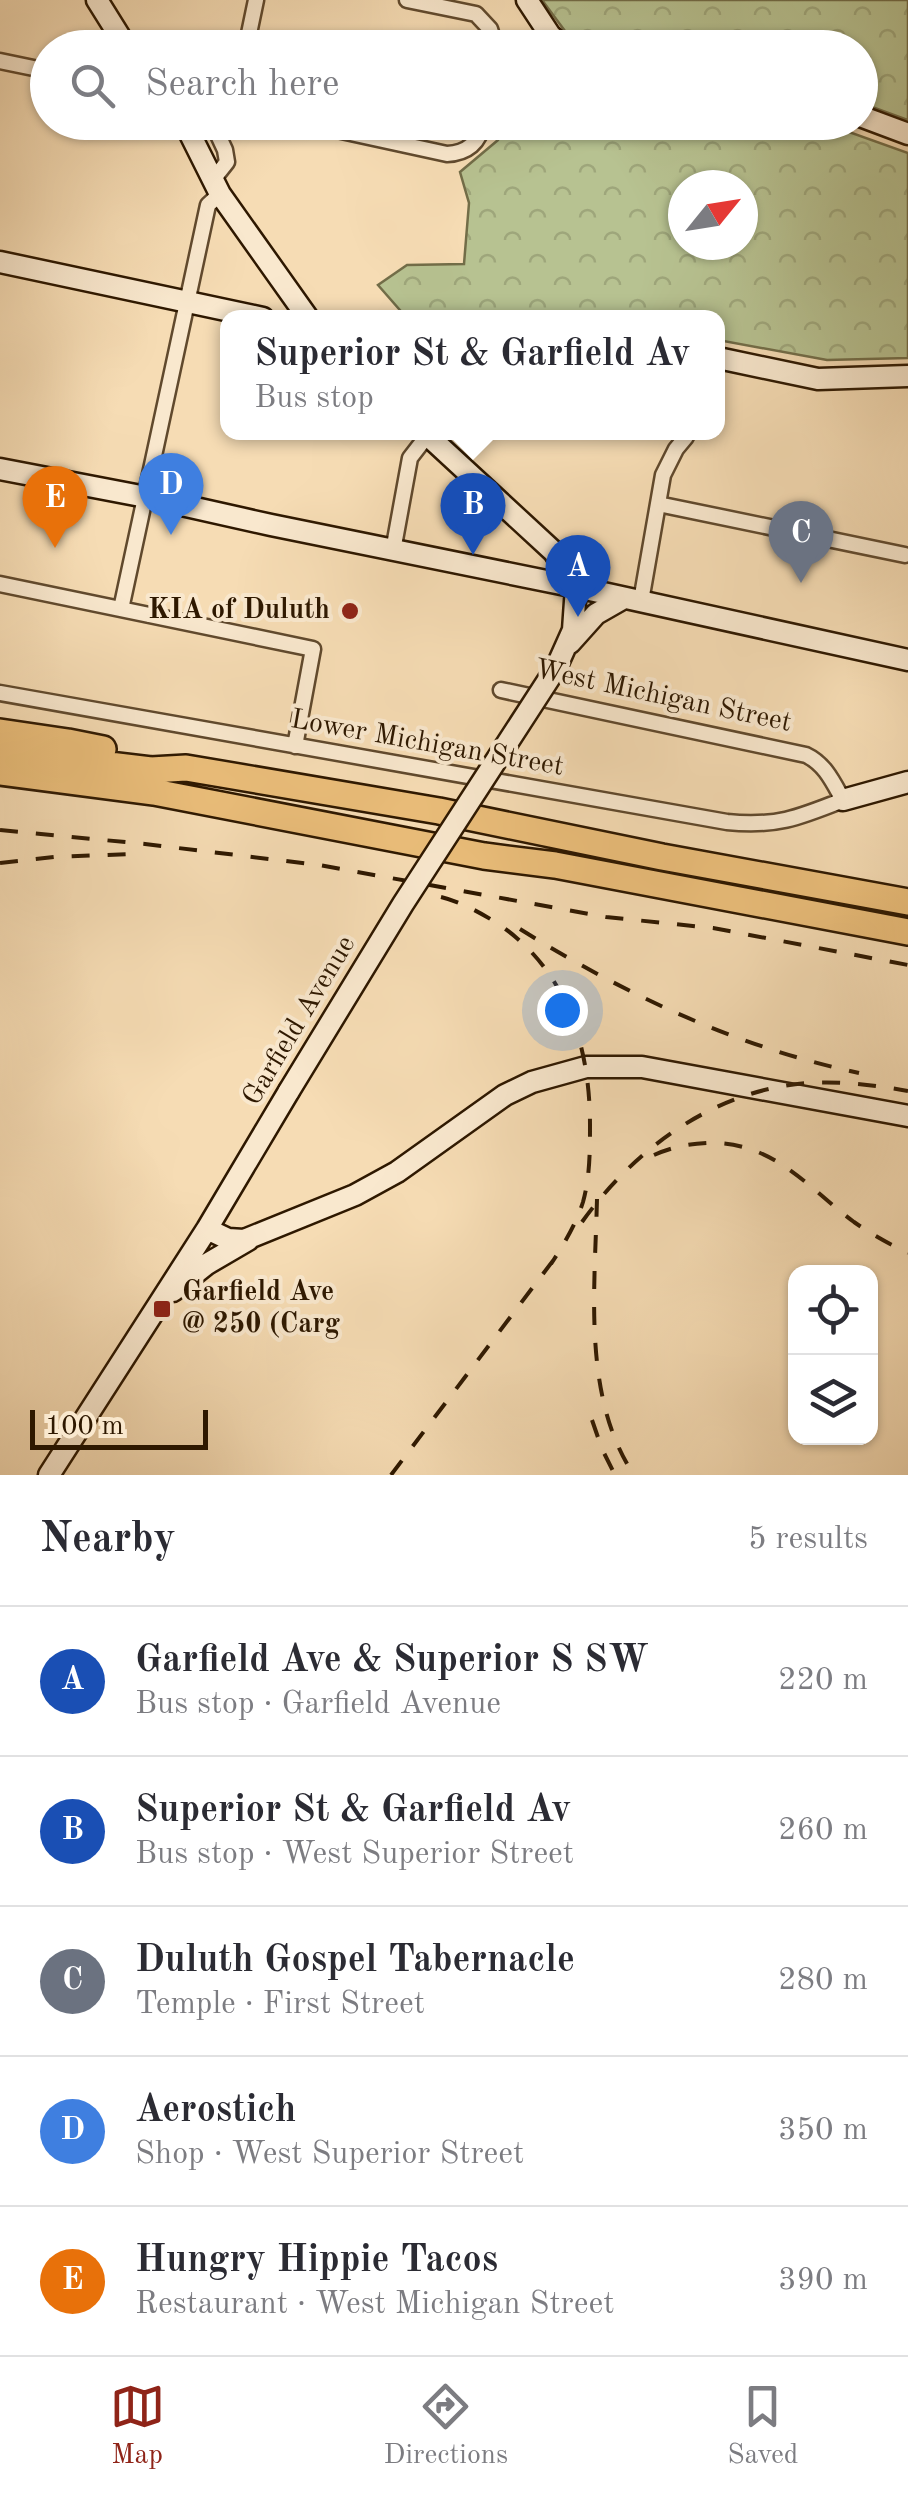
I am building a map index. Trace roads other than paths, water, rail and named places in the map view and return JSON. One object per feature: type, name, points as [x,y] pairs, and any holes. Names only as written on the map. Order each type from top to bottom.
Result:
[{"type":"highway","points":[[0,732],[439,811],[908,902]]},
{"type":"highway","points":[[0,752],[151,770],[186,768]]},
{"type":"highway","points":[[0,772],[154,792],[908,932]]},
{"type":"highway","points":[[0,787],[154,792]]},
{"type":"street","points":[[97,0],[116,30]]},
{"type":"street","points":[[250,30],[256,0]]},
{"type":"street","points":[[407,0],[476,14],[490,30]]},
{"type":"street","points":[[527,0],[548,30]]},
{"type":"street","points":[[0,61],[30,67]]},
{"type":"street","points":[[878,123],[908,134]]},
{"type":"street","points":[[193,140],[216,188],[302,310]]},
{"type":"street","points":[[121,609],[208,205],[226,162],[220,140]]},
{"type":"street","points":[[383,140],[447,154],[470,148],[476,140]]},
{"type":"street","points":[[0,262],[226,310]]},
{"type":"street","points":[[725,359],[818,379],[908,376]]},
{"type":"street","points":[[393,550],[410,458],[421,440]]},
{"type":"street","points":[[432,440],[554,552],[576,588]]},
{"type":"street","points":[[632,600],[663,474],[684,440]]},
{"type":"street","points":[[0,469],[908,660]]},
{"type":"street","points":[[658,504],[905,555]]},
{"type":"street","points":[[0,584],[313,649],[295,746]]},
{"type":"street","name":"Garfield Avenue","points":[[49,1475],[207,1229],[403,904],[556,668],[573,630],[576,588]]},
{"type":"street","points":[[566,648],[596,614],[632,600]]},
{"type":"street","name":"West Michigan Street","points":[[501,690],[806,756],[817,760],[843,800]]},
{"type":"street","name":"Lower Michigan Street","points":[[0,693],[727,822],[784,822],[843,800]]},
{"type":"street","points":[[843,800],[908,782]]},
{"type":"street","points":[[156,1306],[207,1264],[253,1238],[355,1195],[397,1172],[505,1095],[532,1082],[586,1067],[642,1068],[908,1116]]},
{"type":"street","points":[[207,1229],[232,1240],[253,1238]]},
{"type":"railway","points":[[0,830],[319,865],[606,917],[713,928],[908,965]]},
{"type":"railway","points":[[0,863],[130,854]]},
{"type":"railway","points":[[441,897],[483,915],[521,942],[557,986],[579,1038],[589,1095],[588,1173],[577,1218],[551,1264]]},
{"type":"railway","points":[[520,929],[601,976],[684,1016],[769,1049],[859,1073]]},
{"type":"railway","points":[[582,1222],[603,1195],[653,1147],[710,1110],[742,1097],[809,1083],[908,1091]]},
{"type":"railway","points":[[654,1155],[680,1146],[707,1143],[751,1149],[787,1168],[854,1222],[908,1253]]},
{"type":"railway","points":[[597,1199],[594,1305],[599,1377],[617,1444],[634,1475]]},
{"type":"railway","points":[[391,1475],[558,1254]]},
{"type":"railway","points":[[592,1420],[615,1475]]},
{"type":"place","name":"Aerostich","points":[[171,535]]},
{"type":"place","name":"Hungry Hippie Tacos","points":[[55,548]]},
{"type":"place","name":"Superior St & Garfield Av","points":[[473,555]]},
{"type":"place","name":"Duluth Gospel Tabernacle","points":[[801,583]]},
{"type":"place","name":"KIA of Duluth","points":[[350,611]]},
{"type":"place","name":"Garfield Ave & Superior S SW","points":[[578,617]]},
{"type":"place","name":"Garfield Ave @ 250 (Carg","points":[[162,1309]]}]
